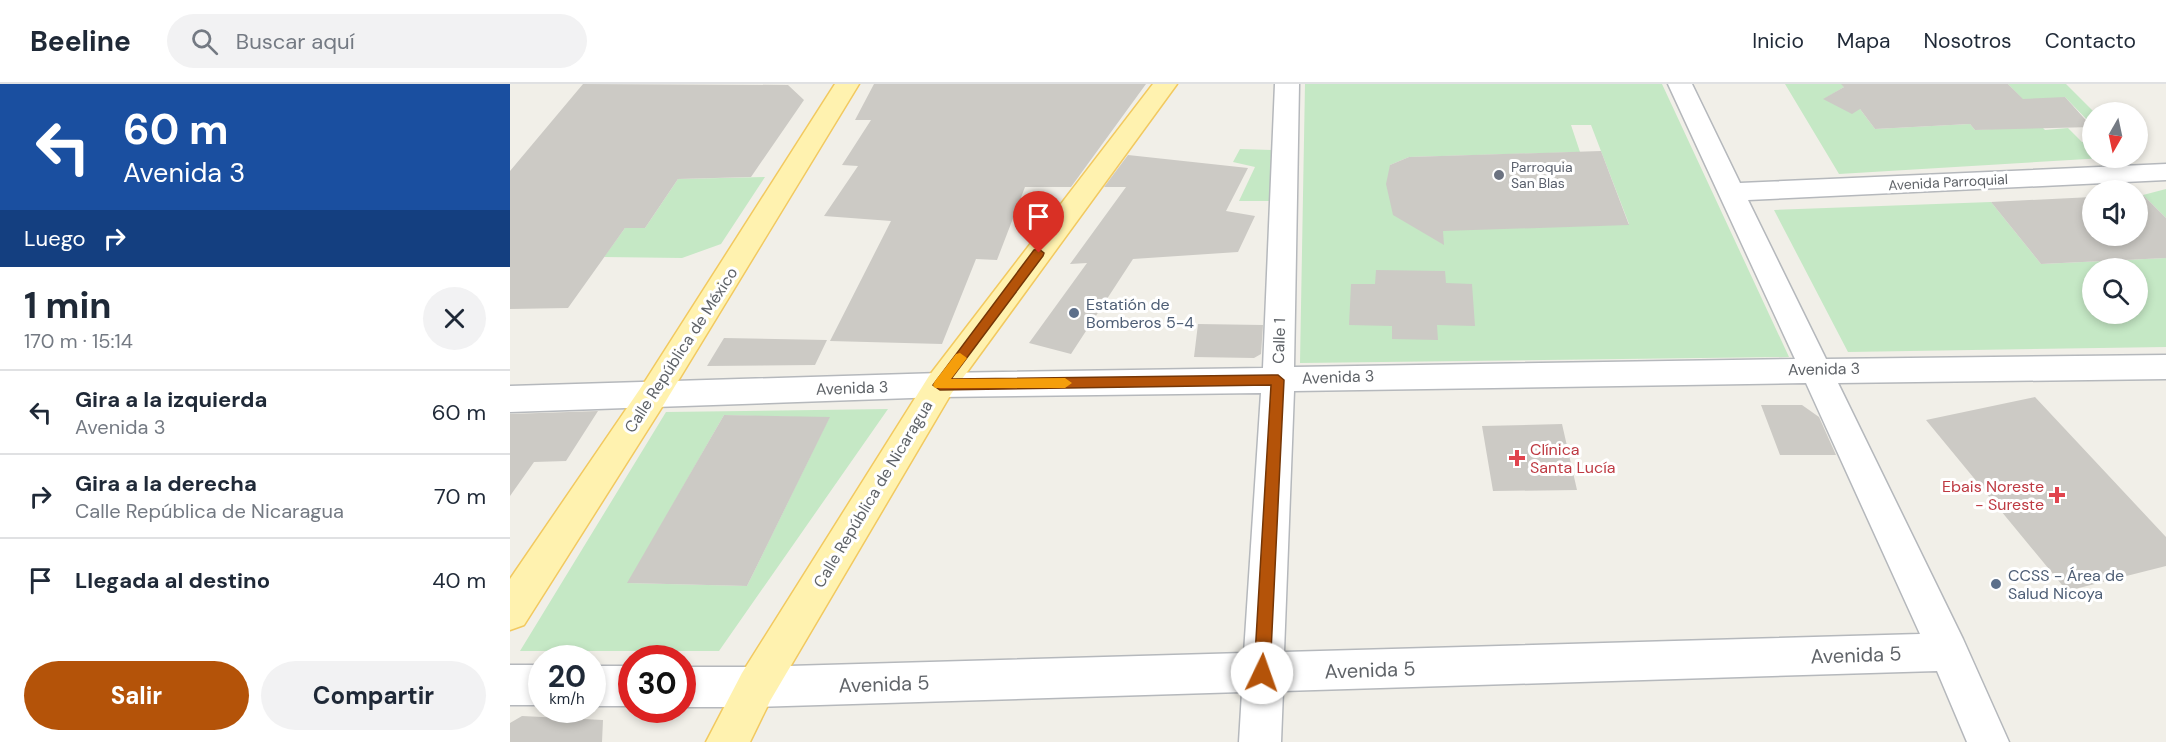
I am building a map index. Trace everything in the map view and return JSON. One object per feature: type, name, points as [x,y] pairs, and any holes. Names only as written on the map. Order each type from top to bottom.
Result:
[{"type":"main road","name":"Calle República de México","points":[[510,612],[653,395],[847,84]]},
{"type":"main road","name":"Calle República de Nicaragua","points":[[727,742],[756,687],[940,385],[1166,84]]},
{"type":"street","name":"Calle 1","points":[[1260,742],[1278,380],[1287,84]]},
{"type":"street","points":[[1680,84],[1949,652],[1988,742]]},
{"type":"street","name":"Avenida Parroquial","points":[[1730,192],[2166,171]]},
{"type":"street","name":"Avenida 3","points":[[510,399],[940,385],[1278,380],[1340,376],[1815,369],[2166,367]]},
{"type":"street","name":"Avenida 5","points":[[696,687],[1262,673],[1949,652]]},
{"type":"street","points":[[510,685],[528,685]]},
{"type":"green space","points":[[1305,84],[1662,84],[1789,357],[1300,363]],"holes":[[[1571,125],[1591,125],[1629,224],[1390,165],[1409,157],[1580,152]]]},
{"type":"green space","points":[[1785,84],[1849,84],[1824,99],[1860,109],[1875,129],[1970,124],[1975,130],[2041,126],[2045,130],[2068,128],[2082,142],[2082,159],[1839,174]]},
{"type":"green space","points":[[2008,84],[2066,84],[2084,102],[2082,102],[2082,115],[2065,97],[2031,108]]},
{"type":"green space","points":[[1240,149],[1274,150],[1269,201],[1239,201],[1255,167],[1233,162]]},
{"type":"green space","points":[[765,177],[721,244],[682,258],[604,257],[625,228],[645,228],[678,179]]},
{"type":"green space","points":[[2166,189],[2166,218],[2148,200],[2148,194]]},
{"type":"green space","points":[[1991,202],[2041,264],[2082,262],[2082,324],[2148,324],[2148,259],[2166,258],[2166,347],[1848,352],[1774,210]]},
{"type":"green space","points":[[888,409],[719,651],[696,651],[696,645],[618,645],[618,651],[606,651],[606,645],[528,645],[528,651],[520,651],[666,412]],"holes":[[[724,415],[829,418],[747,586],[628,583]]]},
{"type":"building","points":[[583,84],[788,85],[804,100],[751,177],[678,179],[645,228],[625,228],[568,308],[510,309],[510,171]]},
{"type":"building","points":[[874,84],[1146,84],[1071,187],[1025,187],[997,260],[976,259],[942,344],[830,341],[891,221],[824,216],[858,166],[842,165],[871,120],[855,120]]},
{"type":"building","points":[[1841,84],[2008,84],[2023,99],[2065,97],[2082,116],[2082,127],[1975,130],[1970,124],[1875,129],[1860,109],[1852,114],[1823,99],[1844,87]]},
{"type":"building","name":"Parroquia San Blas","points":[[1601,151],[1629,225],[1443,231],[1444,245],[1393,215],[1386,184],[1390,165],[1409,157]]},
{"type":"building","points":[[1128,155],[1248,168],[1226,211],[1255,216],[1238,252],[1133,259],[1071,354],[1029,343],[1087,263],[1070,264],[1126,187],[1104,187]]},
{"type":"building","points":[[2082,197],[2082,246],[2148,246],[2148,200],[2166,218],[2166,258],[2082,258],[2082,262],[2041,264],[1991,202]]},
{"type":"building","points":[[1376,270],[1445,271],[1446,283],[1472,284],[1475,326],[1437,325],[1438,340],[1392,339],[1392,326],[1349,325],[1351,284],[1375,284]]},
{"type":"building","points":[[1198,324],[1263,325],[1261,354],[1254,358],[1194,357]]},
{"type":"building","points":[[724,338],[827,340],[815,365],[707,366]]},
{"type":"building","name":"Ebais Noreste - Sureste","points":[[2035,397],[2166,537],[2166,566],[2067,591],[1926,420]]},
{"type":"building","points":[[1761,405],[1802,405],[1819,417],[1836,455],[1780,455]]},
{"type":"building","points":[[598,411],[566,461],[534,462],[510,496],[510,414]]},
{"type":"building","points":[[724,415],[830,417],[747,586],[627,583]]},
{"type":"building","name":"Clínica Santa Lucía","points":[[1562,424],[1577,490],[1493,491],[1482,426]]},
{"type":"building","points":[[522,716],[528,716],[528,723],[603,723],[602,742],[510,742],[510,723]]},
{"type":"slow traffic","points":[[960,358],[940,385],[1065,383]]},
{"type":"place","name":"Parroquia San Blas","points":[[1499,175]]},
{"type":"place","name":"Estatión de Bomberos 5-4","points":[[1074,313]]},
{"type":"place","name":"Clínica Santa Lucía","points":[[1517,458]]},
{"type":"place","name":"Ebais Noreste - Sureste","points":[[2057,495]]},
{"type":"place","name":"CCSS - Área de Salud Nicoya","points":[[1996,584]]},
{"type":"route","points":[[1039,253],[940,385],[1278,380],[1262,673]]}]
